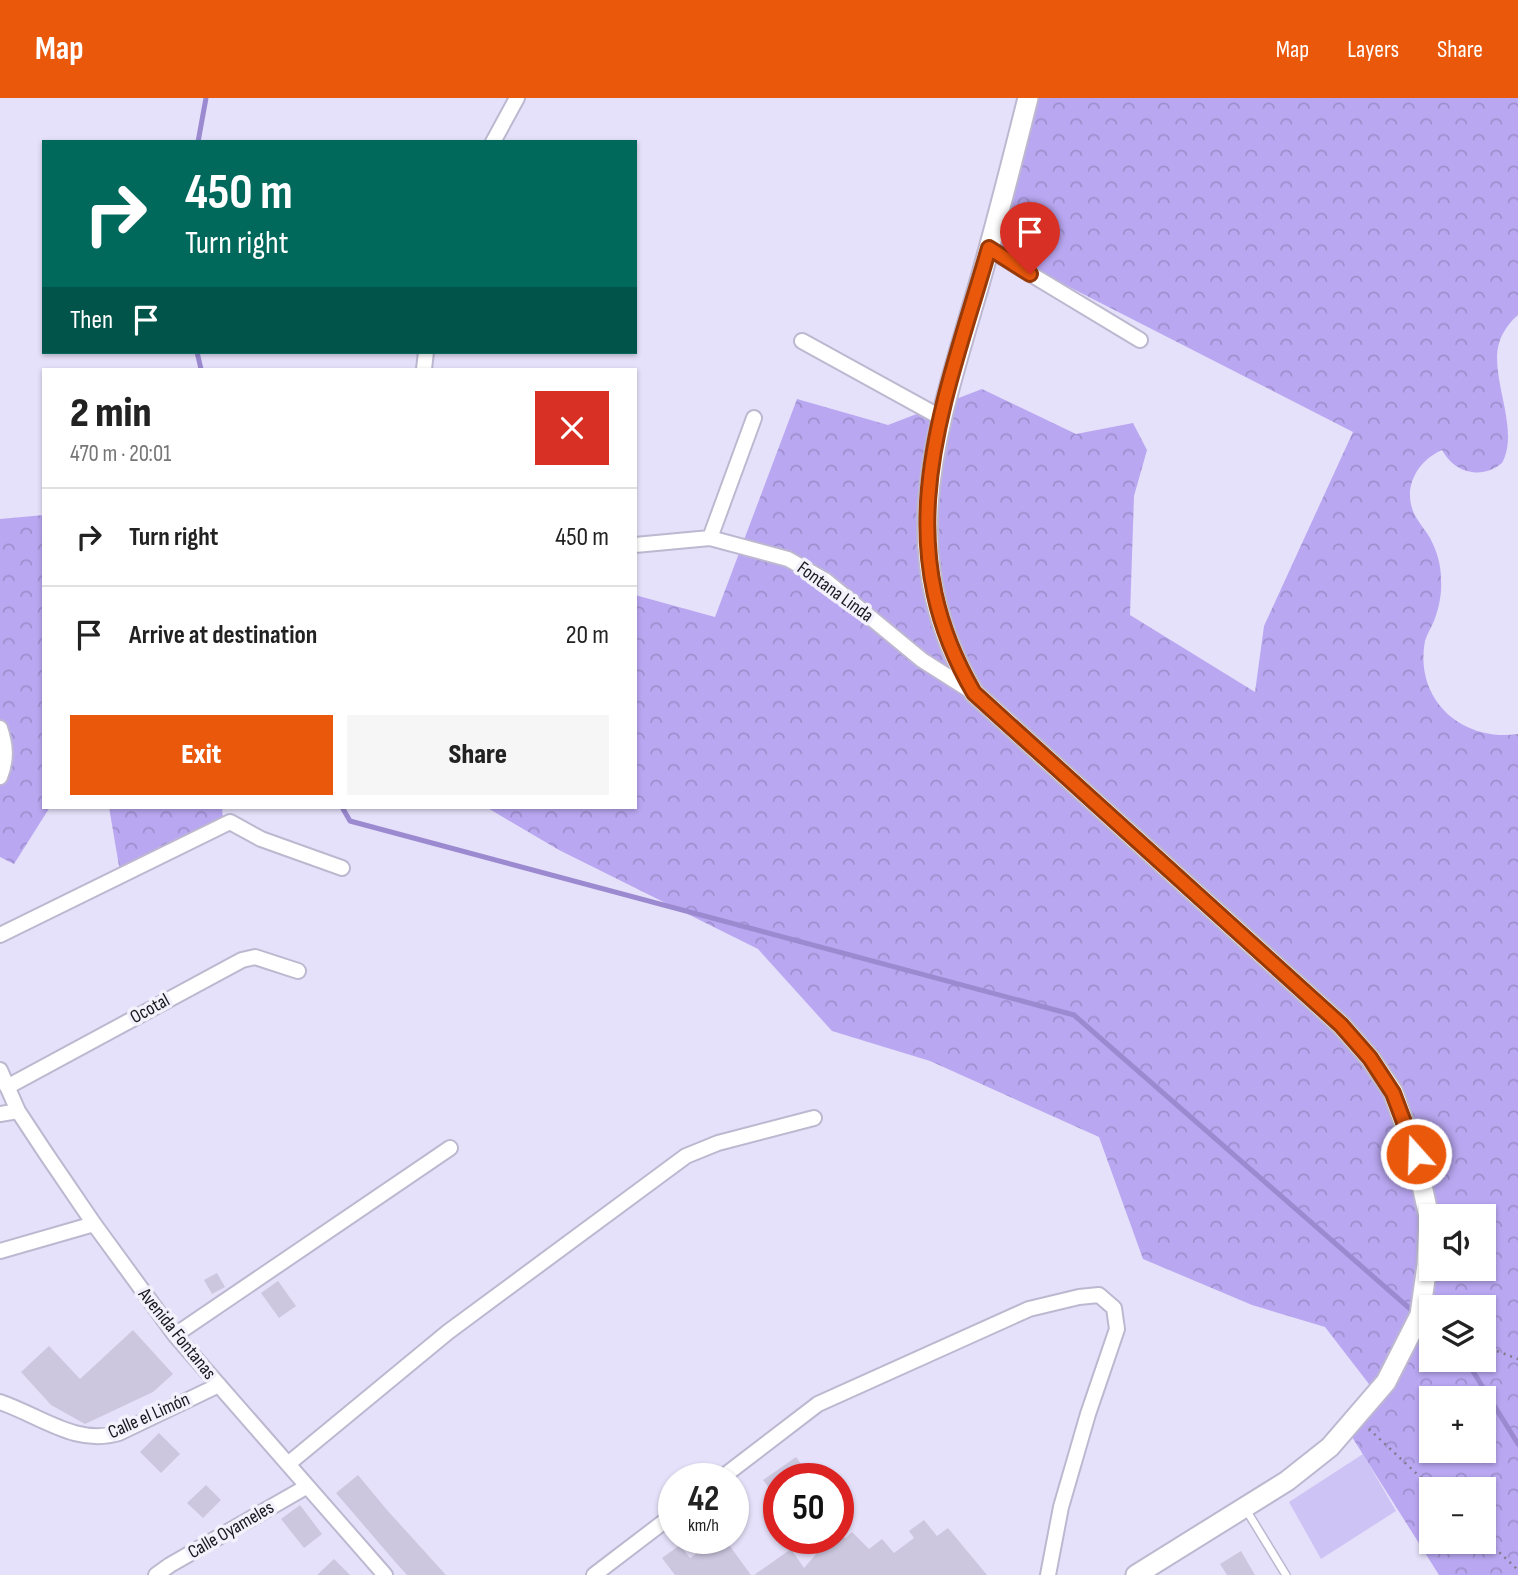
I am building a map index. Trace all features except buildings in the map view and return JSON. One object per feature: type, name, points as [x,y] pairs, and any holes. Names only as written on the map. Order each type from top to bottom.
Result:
[{"type":"main road","points":[[1028,98],[989,248],[940,417],[928,500],[928,559],[931,583],[951,652],[974,693],[1341,1025],[1370,1058],[1393,1093],[1416,1154],[1429,1217],[1427,1265],[1420,1315],[1386,1382],[1330,1447],[1287,1481],[1136,1575]]},
{"type":"street","points":[[494,140],[517,98]]},
{"type":"street","points":[[989,248],[1140,340]]},
{"type":"street","points":[[802,341],[940,417]]},
{"type":"street","points":[[710,538],[754,418]]},
{"type":"street","name":"Fontana Linda","points":[[637,545],[710,538],[788,559],[825,580],[922,660],[974,693]]},
{"type":"street","points":[[0,728],[5,743],[5,763],[0,777]]},
{"type":"street","points":[[0,935],[230,822],[261,839],[342,868]]},
{"type":"street","name":"Ocotal","points":[[7,1087],[242,960],[255,957],[298,971]]},
{"type":"street","name":"Avenida Fontanas","points":[[0,1070],[19,1111],[94,1224],[175,1335],[385,1575]]},
{"type":"street","points":[[0,1114],[19,1111]]},
{"type":"street","points":[[288,1464],[448,1332],[686,1156],[718,1143],[814,1118]]},
{"type":"street","points":[[175,1335],[450,1148]]},
{"type":"street","points":[[0,1251],[94,1224]]},
{"type":"street","points":[[741,1463],[818,1404],[1029,1309],[1099,1295],[1114,1308],[1117,1329],[1088,1414],[1061,1507],[1048,1575]]},
{"type":"street","name":"Calle el Limón","points":[[0,1402],[25,1410],[72,1433],[103,1438],[119,1433],[219,1385]]},
{"type":"street","name":"Calle Oyameles","points":[[156,1575],[306,1487]]},
{"type":"street","points":[[594,1575],[658,1526]]},
{"type":"lane","points":[[1245,1507],[1286,1575]]},
{"type":"path","points":[[1496,1351],[1518,1359]]},
{"type":"path","points":[[1367,1428],[1420,1477]]},
{"type":"path","points":[[1496,1549],[1518,1570]]},
{"type":"shaded area","points":[[1363,1454],[1396,1511],[1321,1559],[1289,1502]]},
{"type":"green space","points":[[1033,98],[1518,98],[1518,315],[1503,334],[1497,357],[1507,426],[1506,451],[1502,463],[1488,471],[1476,472],[1458,467],[1442,450],[1434,454],[1415,474],[1410,501],[1432,543],[1441,574],[1439,606],[1425,641],[1427,682],[1446,713],[1461,724],[1497,735],[1518,734],[1518,1575],[1439,1575],[1426,1554],[1496,1554],[1496,1477],[1419,1477],[1419,1543],[1352,1437],[1379,1397],[1325,1327],[1252,1305],[1143,1259],[1099,1137],[930,1061],[832,1031],[758,949],[559,850],[489,809],[637,809],[637,596],[715,617],[797,399],[888,425],[982,389],[1076,434],[1133,423],[1147,450],[1134,496],[1130,615],[1255,692],[1264,626],[1353,432],[995,249]]},
{"type":"green space","points":[[42,515],[42,809],[49,809],[14,864],[0,857],[0,519]]},
{"type":"green space","points":[[109,809],[222,809],[223,820],[120,872]]},
{"type":"waterway","points":[[198,140],[206,98]]},
{"type":"waterway","points":[[197,354],[201,368]]},
{"type":"waterway","points":[[343,809],[350,821],[1074,1015],[1416,1314]]},
{"type":"waterway","points":[[1473,1372],[1518,1444]]},
{"type":"route","points":[[1030,274],[989,248],[940,417],[926,512],[926,536],[931,583],[951,652],[974,693],[1341,1025],[1370,1058],[1393,1093],[1416,1154]]}]
